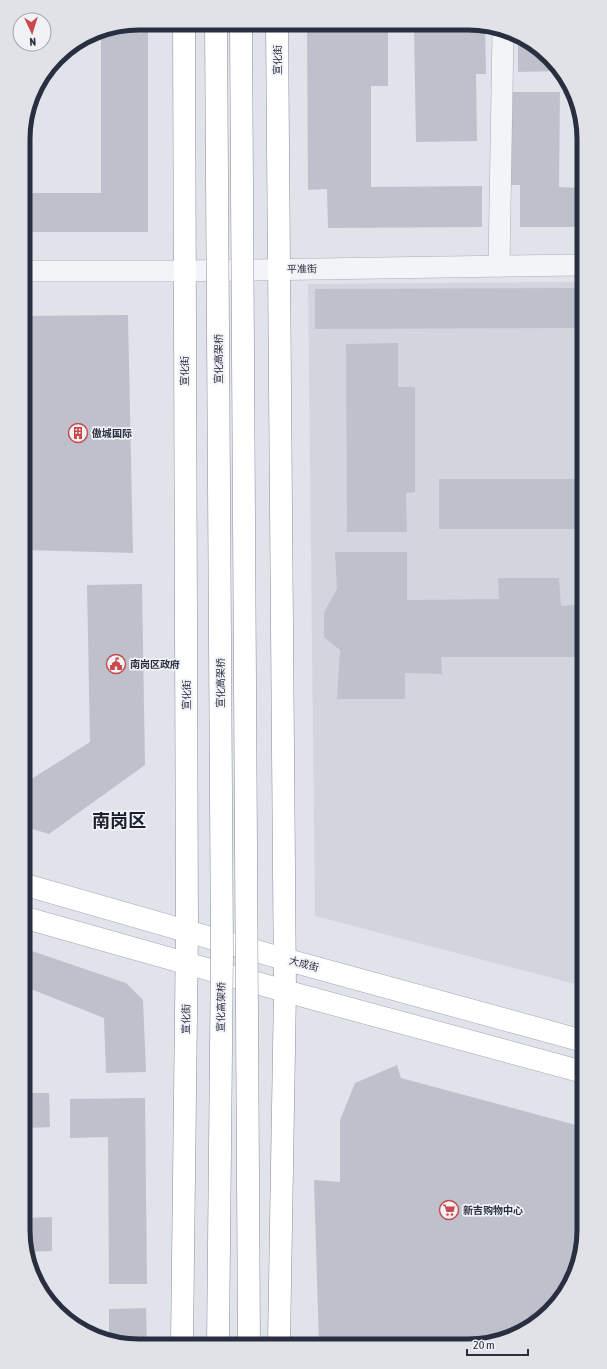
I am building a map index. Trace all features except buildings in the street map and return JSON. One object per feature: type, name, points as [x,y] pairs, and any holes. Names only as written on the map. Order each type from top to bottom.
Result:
[{"type":"main road","name":"宣化街","points":[[182,1339],[188,930],[184,30]]},
{"type":"main road","name":"宣化高架桥","points":[[216,30],[222,952],[218,1339]]},
{"type":"main road","points":[[241,30],[249,1339]]},
{"type":"main road","name":"宣化街","points":[[277,30],[285,991],[278,1339]]},
{"type":"main road","name":"大成街","points":[[30,885],[284,959],[577,1039]]},
{"type":"main road","points":[[30,919],[285,991],[577,1070]]},
{"type":"street","points":[[499,266],[503,36]]},
{"type":"street","name":"平准街","points":[[30,271],[278,270],[577,264]]},
{"type":"shaded area","points":[[577,282],[577,984],[315,916],[308,284]]},
{"type":"place","name":"傲城国际","points":[[78,433]]},
{"type":"place","name":"南岗区政府","points":[[116,664]]},
{"type":"place","name":"新吉购物中心","points":[[449,1210]]},
{"type":"district","name":"南岗区","points":[[119,820]]}]
